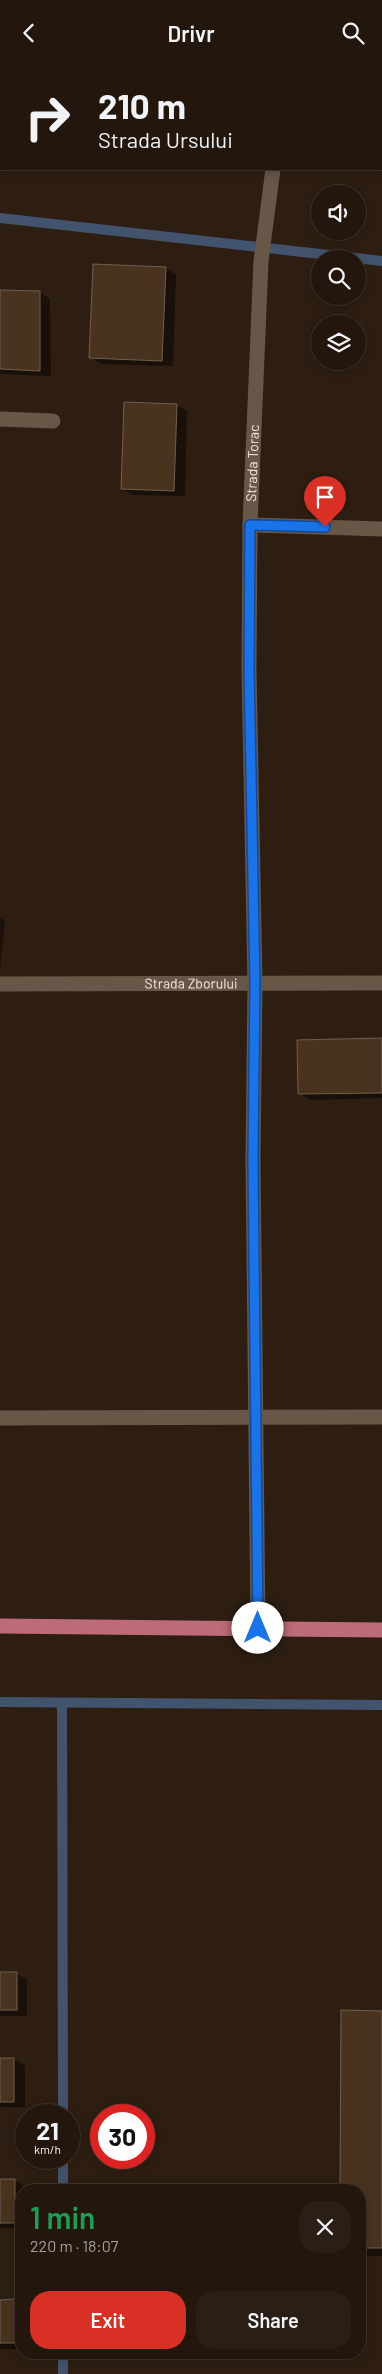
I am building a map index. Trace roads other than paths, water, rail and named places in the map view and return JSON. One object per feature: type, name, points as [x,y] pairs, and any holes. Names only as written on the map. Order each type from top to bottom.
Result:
[{"type":"main road","points":[[0,1626],[382,1630]]},
{"type":"street","name":"Strada Torac","points":[[258,1628],[253,1160],[255,983],[249,669],[250,525],[261,261],[273,170]]},
{"type":"street","points":[[0,419],[53,421]]},
{"type":"street","points":[[250,525],[382,529]]},
{"type":"street","name":"Strada Zborului","points":[[0,984],[382,983]]},
{"type":"street","points":[[0,1418],[382,1417]]},
{"type":"waterway","points":[[0,218],[382,261]]},
{"type":"waterway","points":[[0,1702],[382,1705]]},
{"type":"waterway","points":[[62,1703],[63,2104]]},
{"type":"waterway","points":[[63,2169],[63,2184]]},
{"type":"waterway","points":[[63,2359],[63,2374]]}]
